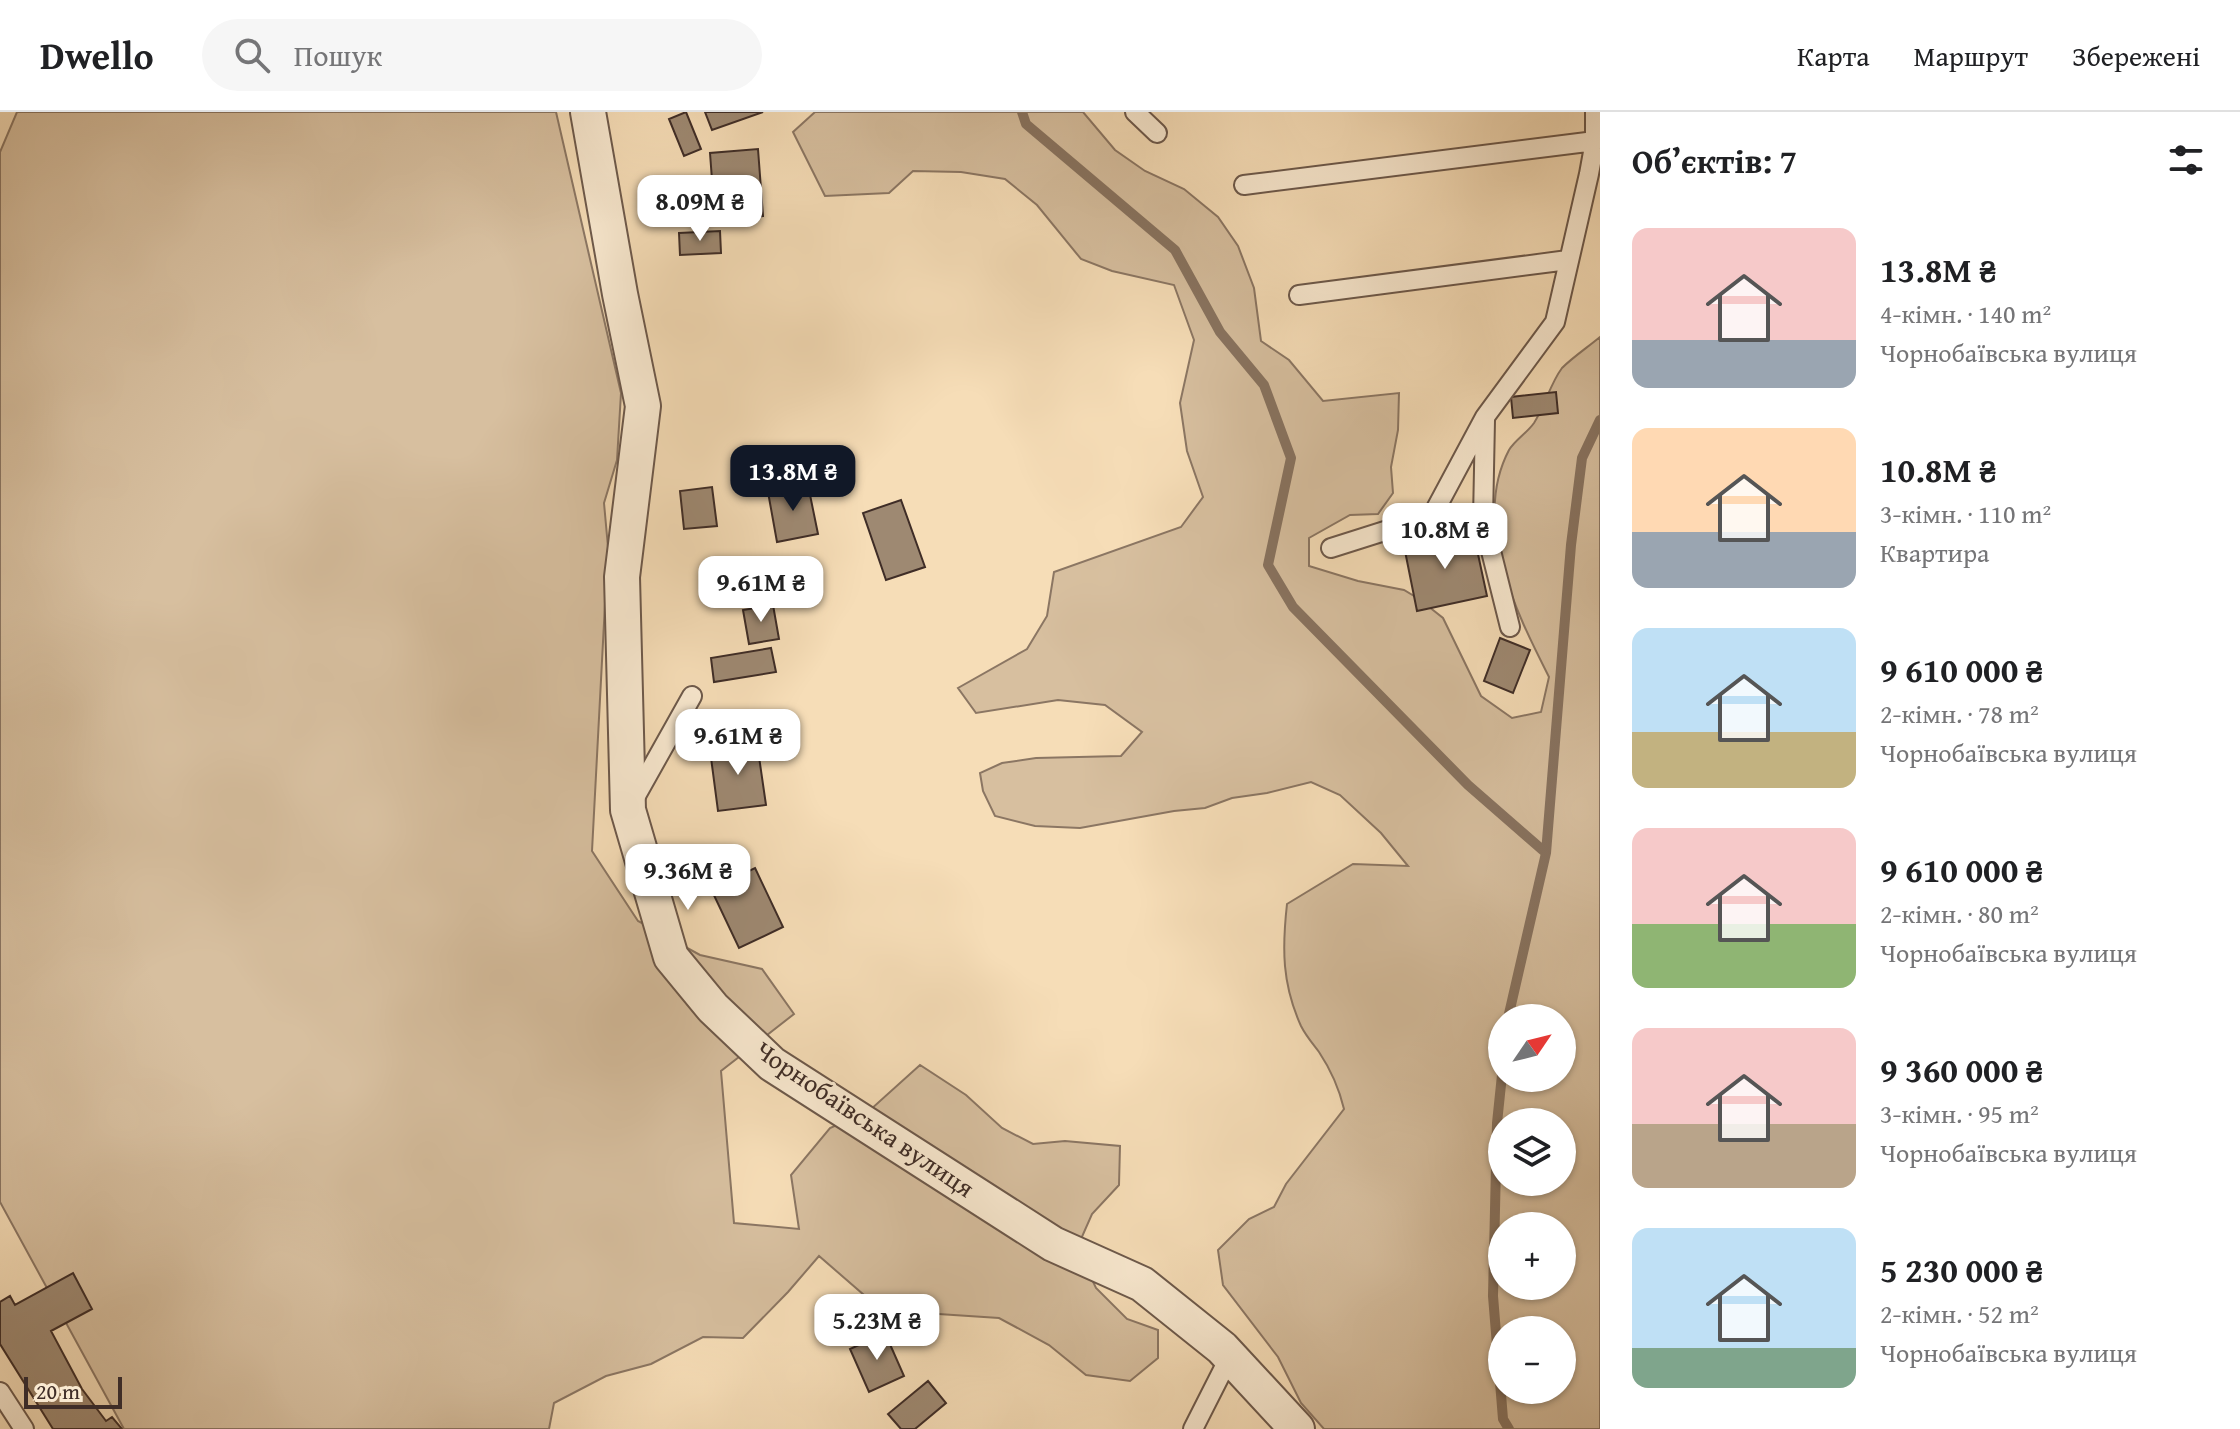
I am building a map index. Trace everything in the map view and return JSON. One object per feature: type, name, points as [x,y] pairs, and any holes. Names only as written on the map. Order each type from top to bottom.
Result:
[{"type":"street","name":"Чорнобаївська вулиця","points":[[588,112],[643,406],[622,577],[628,810],[671,957],[713,1008],[772,1064],[1053,1244],[1142,1284],[1222,1348],[1297,1429]]},
{"type":"lane","points":[[1135,112],[1157,133]]},
{"type":"lane","points":[[1331,548],[1432,516],[1485,417],[1555,322],[1595,141],[1595,112]]},
{"type":"lane","points":[[1244,185],[1595,141]]},
{"type":"lane","points":[[1299,295],[1568,260]]},
{"type":"lane","points":[[1485,417],[1483,519],[1510,627]]},
{"type":"lane","points":[[628,810],[692,696]]},
{"type":"lane","points":[[1193,1429],[1230,1356]]},
{"type":"lane","points":[[2,1399],[24,1429]]},
{"type":"shaded area","points":[[17,112],[556,112],[621,393],[617,460],[604,503],[608,547],[592,851],[638,921],[700,955],[762,969],[794,1014],[721,1071],[734,1223],[799,1229],[791,1175],[830,1128],[869,1111],[920,1065],[966,1095],[1002,1128],[1033,1144],[1065,1141],[1120,1146],[1119,1185],[1092,1214],[1077,1248],[1096,1288],[1127,1319],[1158,1330],[1158,1358],[1130,1381],[1086,1375],[1049,1345],[999,1318],[908,1312],[871,1301],[819,1256],[743,1338],[703,1337],[651,1364],[606,1376],[554,1403],[549,1429],[124,1429],[0,1202],[0,152]]},
{"type":"shaded area","points":[[815,112],[1083,112],[1115,150],[1145,171],[1184,189],[1218,217],[1238,246],[1254,288],[1261,341],[1289,360],[1323,401],[1399,393],[1398,430],[1391,467],[1393,493],[1378,514],[1350,515],[1309,538],[1309,566],[1358,581],[1404,590],[1419,599],[1443,618],[1481,696],[1512,718],[1541,712],[1549,677],[1523,624],[1502,566],[1496,536],[1498,478],[1509,450],[1534,423],[1562,368],[1600,337],[1600,1429],[1324,1429],[1301,1403],[1278,1357],[1223,1285],[1218,1250],[1249,1219],[1274,1207],[1286,1184],[1344,1109],[1331,1072],[1301,1026],[1290,996],[1284,951],[1287,904],[1353,864],[1408,866],[1381,833],[1340,795],[1311,782],[1232,798],[1205,808],[1080,828],[1035,826],[995,816],[983,791],[980,773],[1002,763],[1036,758],[1121,756],[1142,732],[1105,705],[1058,700],[976,713],[958,688],[1027,649],[1047,616],[1054,572],[1181,527],[1203,497],[1187,451],[1180,403],[1194,340],[1174,285],[1112,271],[1081,259],[1037,205],[1005,179],[961,172],[913,171],[889,193],[825,196],[793,132]]},
{"type":"building","points":[[686,112],[701,149],[684,156],[669,119]]},
{"type":"building","points":[[705,112],[763,112],[712,130]]},
{"type":"building","points":[[758,149],[763,216],[715,220],[710,153]]},
{"type":"building","points":[[720,231],[721,253],[680,255],[679,233]]},
{"type":"building","points":[[1556,392],[1558,413],[1513,418],[1511,397]]},
{"type":"building","points":[[808,485],[818,534],[777,542],[768,492]]},
{"type":"building","points":[[712,487],[717,526],[684,529],[680,491]]},
{"type":"building","points":[[901,500],[925,567],[886,580],[863,513]]},
{"type":"building","points":[[1473,531],[1487,596],[1417,611],[1404,546]]},
{"type":"building","points":[[812,569],[814,601],[769,604],[766,572]]},
{"type":"building","points":[[773,605],[779,639],[749,644],[743,610]]},
{"type":"building","points":[[1500,638],[1530,650],[1513,693],[1484,681]]},
{"type":"building","points":[[771,648],[776,672],[714,682],[711,658]]},
{"type":"building","points":[[757,743],[766,805],[718,811],[710,750]]},
{"type":"building","points":[[755,868],[783,927],[739,948],[711,889]]},
{"type":"building","points":[[73,1273],[92,1309],[51,1331],[82,1389],[106,1421],[112,1417],[122,1429],[53,1429],[0,1344],[0,1302],[10,1296],[15,1305]]},
{"type":"building","points":[[885,1333],[904,1376],[869,1392],[850,1349]]},
{"type":"building","points":[[928,1381],[946,1403],[915,1429],[901,1429],[888,1414]]},
{"type":"waterway","points":[[1022,112],[1026,124],[1175,250],[1220,332],[1264,385],[1291,458],[1268,565],[1293,607],[1468,785],[1546,853]]},
{"type":"waterway","points":[[1511,1004],[1546,853],[1571,545],[1582,458],[1600,420]]},
{"type":"waterway","points":[[1500,1092],[1493,1296],[1503,1419],[1509,1429]]}]
